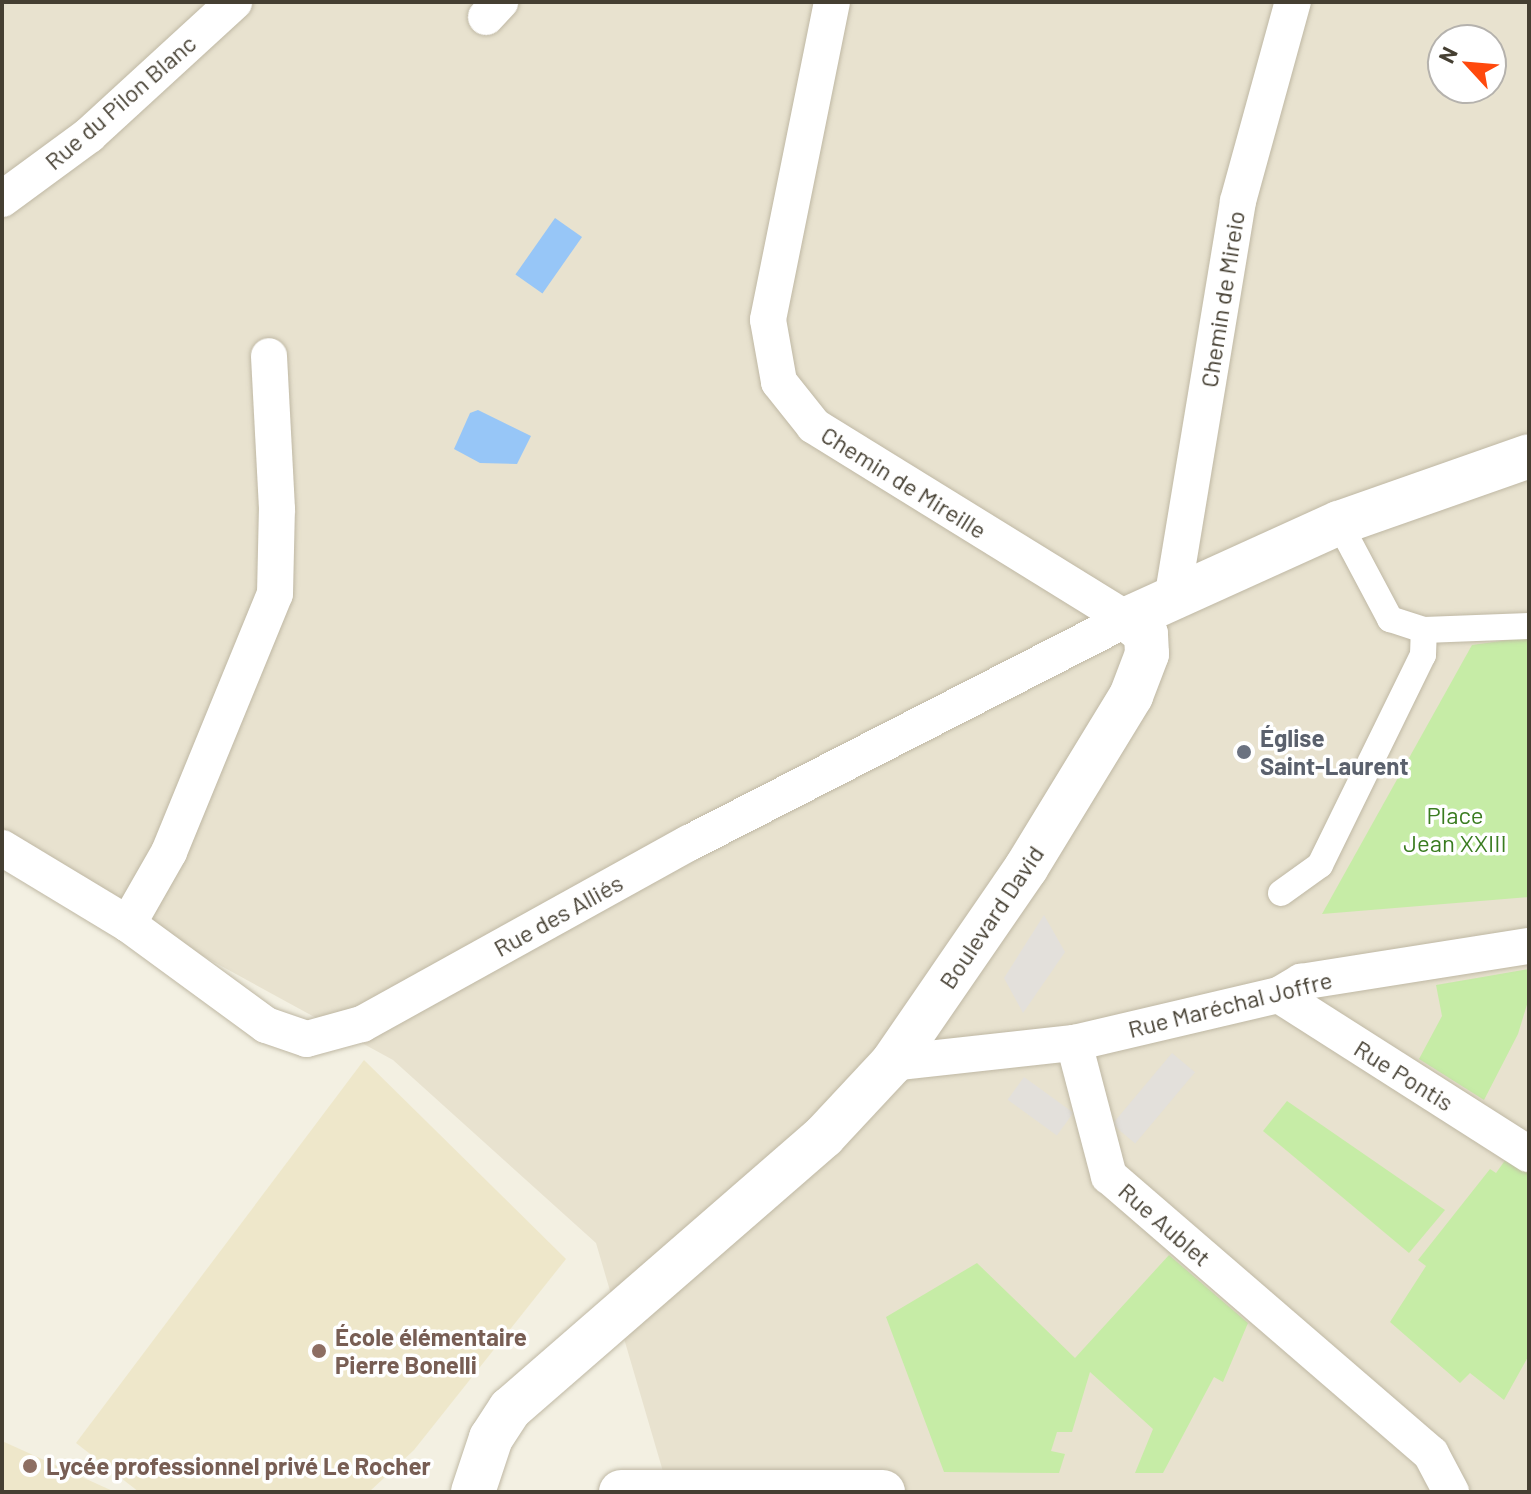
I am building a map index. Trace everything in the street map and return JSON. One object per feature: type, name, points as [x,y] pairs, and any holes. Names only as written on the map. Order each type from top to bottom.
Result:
[{"type":"street","name":"Rue du Pilon Blanc","points":[[2,199],[89,135],[234,2]]},
{"type":"street","name":"Chemin de Mireille","points":[[832,2],[768,320],[779,382],[814,426],[1127,619]]},
{"type":"street","name":"Chemin de Mireio","points":[[1172,600],[1238,201],[1293,2]]},
{"type":"street","points":[[128,924],[169,852],[275,594],[277,509],[269,356]]},
{"type":"street","points":[[1127,619],[1339,523],[1529,456]]},
{"type":"street","points":[[1339,523],[1390,619],[1424,630],[1529,626]]},
{"type":"street","name":"Rue des Alliés","points":[[2,848],[128,924],[266,1025],[307,1039],[362,1024],[689,843],[1127,619]]},
{"type":"street","name":"Boulevard David","points":[[473,1492],[491,1438],[510,1409],[824,1136],[892,1063],[1026,868],[1131,696],[1146,634],[1127,619]]},
{"type":"street","points":[[1281,893],[1320,865],[1423,655],[1424,630]]},
{"type":"street","name":"Rue Maréchal Joffre","points":[[1074,1043],[1279,995],[1301,982],[1529,946]]},
{"type":"street","name":"Rue Pontis","points":[[1279,995],[1529,1154]]},
{"type":"street","points":[[892,1063],[1074,1043]]},
{"type":"street","name":"Rue Aublet","points":[[1074,1043],[1109,1176],[1431,1454],[1451,1492]]},
{"type":"street","points":[[621,1492],[883,1492]]},
{"type":"shaded area","points":[[2,2],[1529,2],[1529,1492],[669,1492],[596,1243],[393,1060],[2,846]]},
{"type":"shaded area","points":[[1044,915],[1065,952],[1023,1013],[1004,978]]},
{"type":"shaded area","points":[[1172,1053],[1195,1072],[1135,1144],[1112,1124]]},
{"type":"shaded area","name":"École élémentaire Pierre Bonelli","points":[[364,1060],[566,1259],[414,1450],[369,1492],[139,1492],[76,1443]]},
{"type":"shaded area","points":[[1024,1077],[1073,1113],[1057,1136],[1008,1100]]},
{"type":"shaded area","name":"Lycée professionnel privé Le Rocher","points":[[2,1441],[115,1492],[2,1492]]},
{"type":"green space","name":"Place Jean XXIII","points":[[1529,637],[1529,897],[1322,914],[1472,645]]},
{"type":"green space","points":[[1529,969],[1529,998],[1518,1034],[1484,1100],[1419,1059],[1442,1016],[1436,985]]},
{"type":"green space","points":[[1287,1101],[1445,1210],[1409,1253],[1263,1131]]},
{"type":"green space","points":[[1506,1159],[1529,1174],[1529,1355],[1504,1400],[1470,1373],[1460,1383],[1390,1322],[1426,1266],[1418,1260],[1490,1169],[1496,1173]]},
{"type":"green space","points":[[1169,1255],[1248,1323],[1223,1382],[1214,1377],[1163,1473],[1135,1473],[1153,1429],[1090,1372],[1072,1432],[1057,1432],[1051,1451],[1065,1454],[1059,1473],[944,1472],[886,1317],[977,1263],[1075,1358]]},
{"type":"water","points":[[555,218],[582,237],[542,293],[515,275]]},
{"type":"water","points":[[478,410],[531,436],[517,464],[480,463],[454,449],[470,413]]},
{"type":"place","name":"Église Saint-Laurent","points":[[1244,752]]},
{"type":"place","name":"École élémentaire Pierre Bonelli","points":[[319,1351]]},
{"type":"place","name":"Lycée professionnel privé Le Rocher","points":[[30,1466]]}]
